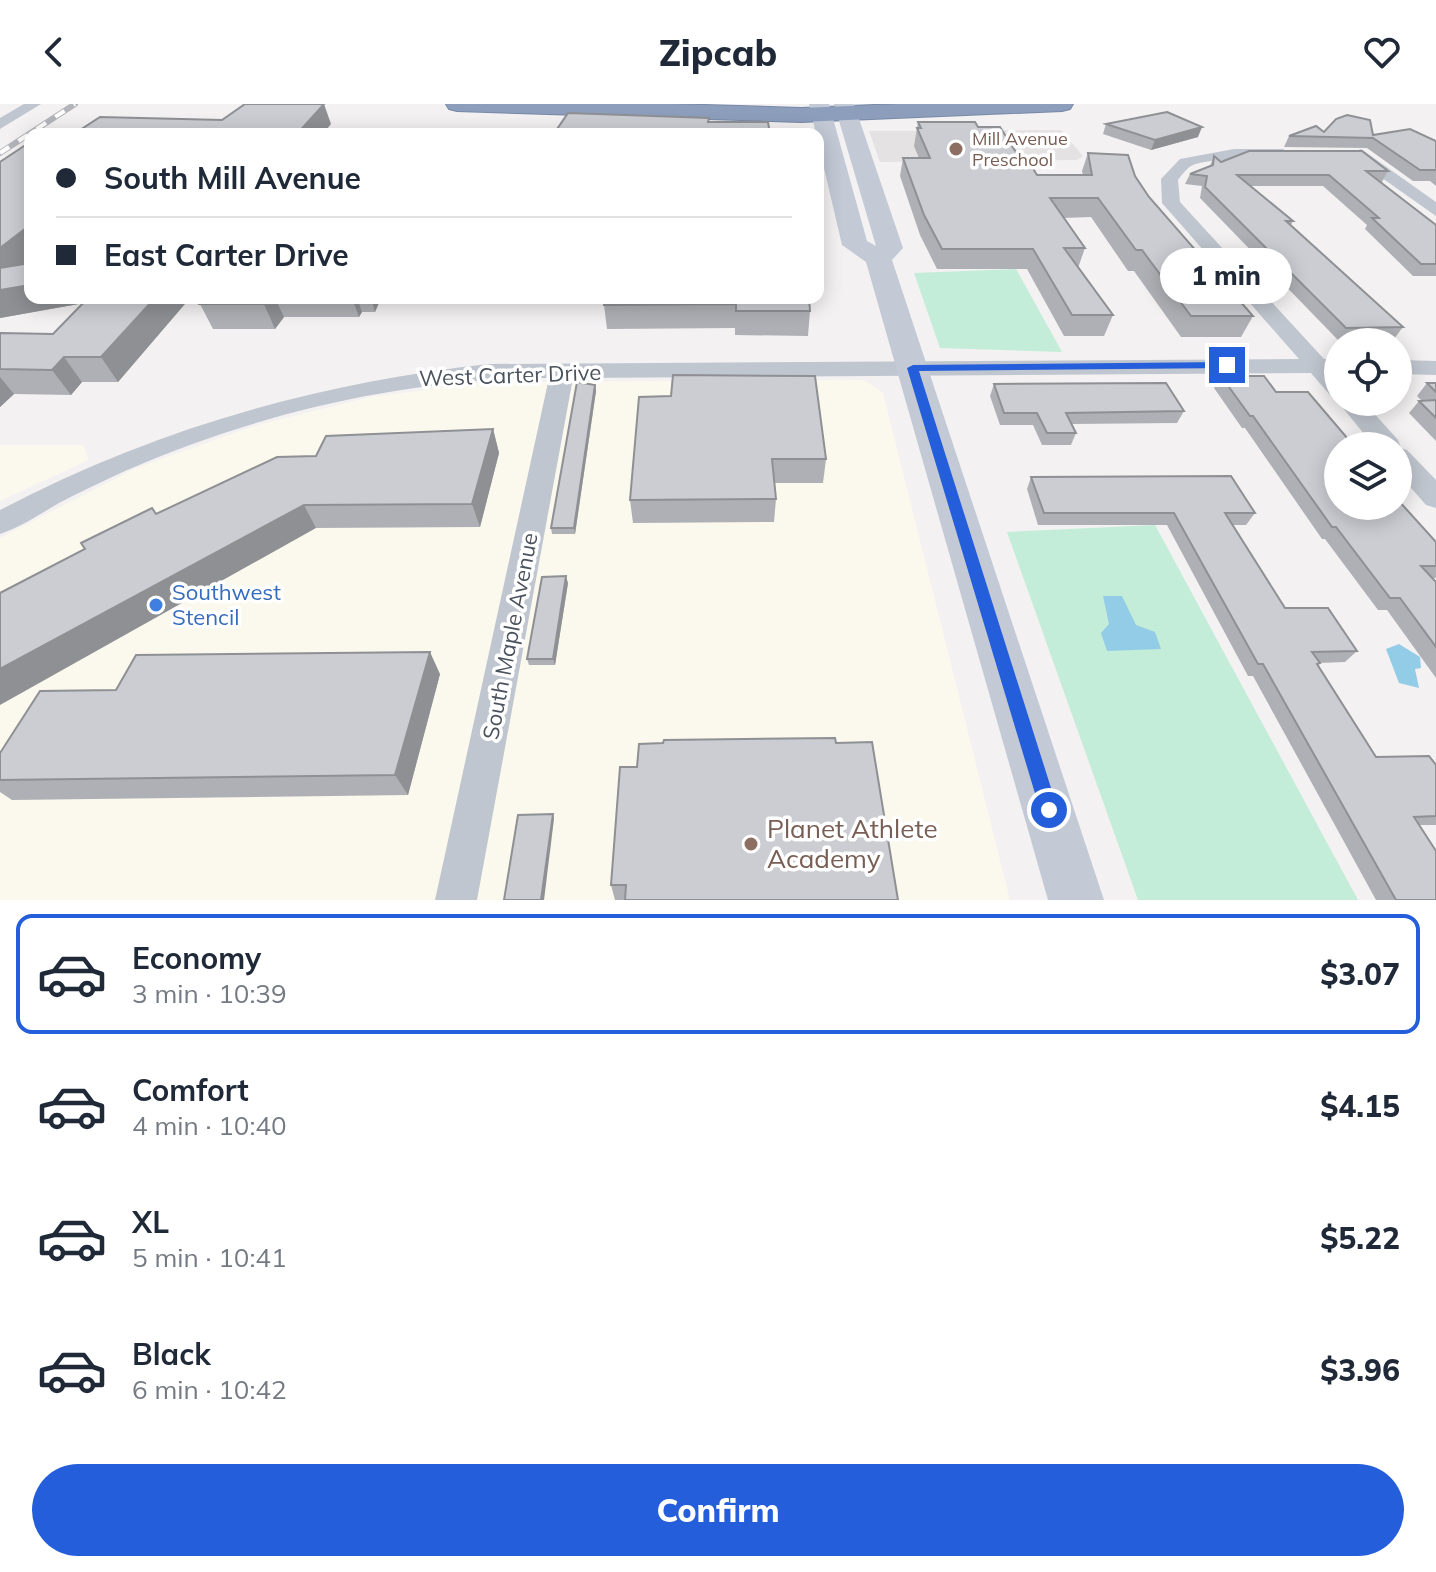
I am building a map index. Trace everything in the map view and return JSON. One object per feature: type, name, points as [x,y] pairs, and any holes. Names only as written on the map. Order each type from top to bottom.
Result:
[{"type":"highway","points":[[457,104],[820,109],[1062,104]]},
{"type":"main road","points":[[820,109],[855,245],[878,258],[1076,900]]},
{"type":"main road","points":[[846,109],[890,248],[878,258]]},
{"type":"street","points":[[0,124],[34,104]]},
{"type":"street","points":[[1298,154],[1234,154],[1186,162],[1169,179],[1171,203],[1324,362]]},
{"type":"street","points":[[1330,154],[1361,154],[1436,211]]},
{"type":"street","name":"West Carter Drive","points":[[0,523],[120,464],[218,426],[347,390],[414,378],[489,371],[1324,365]]},
{"type":"street","points":[[1412,367],[1436,368]]},
{"type":"street","name":"South Maple Avenue","points":[[456,900],[562,371]]},
{"type":"street","points":[[1362,416],[1377,432]]},
{"type":"street","points":[[1412,471],[1436,498]]},
{"type":"shaded area","points":[[1061,130],[1083,156],[1077,160],[880,162],[869,131]]},
{"type":"shaded area","points":[[864,380],[883,393],[1010,900],[0,900],[0,538],[136,468],[254,426],[370,397],[488,382]]},
{"type":"shaded area","points":[[0,445],[83,445],[89,460],[0,501]]},
{"type":"green space","points":[[1016,269],[1062,352],[940,348],[914,273]]},
{"type":"green space","points":[[1155,525],[1358,900],[1138,900],[1007,532]]},
{"type":"water","points":[[1103,596],[1122,596],[1136,625],[1155,632],[1161,649],[1107,651],[1101,633],[1109,624]]},
{"type":"water","points":[[1399,644],[1420,657],[1421,668],[1415,669],[1419,688],[1399,683],[1386,649]]},
{"type":"building","points":[[245,104],[324,104],[302,128],[83,128],[100,117],[222,120]]},
{"type":"building","points":[[1167,112],[1202,127],[1155,140],[1106,124]]},
{"type":"building","points":[[568,113],[709,118],[708,122],[768,122],[769,128],[558,128]]},
{"type":"building","points":[[1347,115],[1370,120],[1373,135],[1410,129],[1436,141],[1436,170],[1420,170],[1373,138],[1289,136],[1316,126],[1324,132],[1336,119]]},
{"type":"building","points":[[918,122],[975,122],[978,127],[1000,127],[1019,157],[1026,157],[1037,175],[1092,175],[1088,153],[1128,155],[1135,176],[1149,197],[1253,316],[1191,316],[1098,198],[1050,198],[1085,248],[1064,248],[1113,315],[1072,315],[1033,249],[942,249],[924,215],[903,158],[930,158],[917,128],[921,128]]},
{"type":"building","points":[[24,146],[24,230],[0,248],[0,162]]},
{"type":"building","points":[[1249,151],[1362,151],[1388,171],[1366,171],[1436,225],[1436,264],[1421,264],[1372,218],[1379,218],[1329,175],[1237,175],[1293,221],[1286,221],[1403,327],[1346,328],[1205,187],[1207,176],[1190,174],[1213,165],[1214,156],[1221,162]]},
{"type":"building","points":[[24,264],[24,286],[0,290],[0,268]]},
{"type":"building","points":[[82,304],[150,304],[101,357],[64,357],[52,370],[0,369],[0,333],[53,334]]},
{"type":"building","points":[[604,304],[736,304],[604,305]]},
{"type":"building","points":[[736,304],[809,304],[810,311],[736,311]]},
{"type":"building","points":[[673,375],[815,376],[826,459],[772,459],[776,499],[630,500],[639,397],[671,396]]},
{"type":"building","points":[[1221,376],[1264,376],[1276,392],[1308,392],[1324,411],[1324,416],[1328,416],[1342,432],[1324,432],[1324,516],[1253,416]]},
{"type":"building","points":[[577,382],[595,385],[574,528],[551,528]]},
{"type":"building","points":[[1166,383],[1184,411],[1066,413],[1076,433],[1047,433],[1037,413],[1004,413],[994,384]]},
{"type":"building","points":[[1427,383],[1436,383],[1436,392]]},
{"type":"building","points":[[1436,400],[1436,418],[1419,401]]},
{"type":"building","points":[[493,429],[472,504],[304,505],[0,669],[0,593],[85,549],[81,543],[152,508],[156,514],[277,457],[316,456],[326,436]]},
{"type":"building","points":[[1231,476],[1255,513],[1225,513],[1285,608],[1328,608],[1357,651],[1312,652],[1376,757],[1429,756],[1436,765],[1436,816],[1414,817],[1436,851],[1436,900],[1396,900],[1174,513],[1044,513],[1031,477]]},
{"type":"building","points":[[1412,515],[1436,542],[1436,566],[1421,566],[1436,582],[1436,647],[1400,598],[1390,598],[1336,527],[1332,527],[1327,520],[1412,520]]},
{"type":"building","points":[[566,576],[553,659],[527,659],[542,577]]},
{"type":"building","points":[[430,652],[395,775],[0,780],[0,753],[40,691],[116,690],[136,655]]},
{"type":"building","points":[[835,738],[836,743],[872,742],[898,900],[625,900],[626,885],[611,885],[620,767],[637,767],[639,744],[663,743],[664,740]]},
{"type":"building","points":[[553,814],[541,900],[504,900],[518,815]]},
{"type":"railway","points":[[38,128],[75,104]]},
{"type":"railway","points":[[0,153],[24,137]]},
{"type":"place","name":"Mill Avenue Preschool","points":[[956,149]]},
{"type":"place","name":"Southwest Stencil","points":[[156,605]]},
{"type":"place","name":"Planet Athlete Academy","points":[[751,844]]},
{"type":"route","points":[[1049,810],[913,368],[1227,365]]}]
